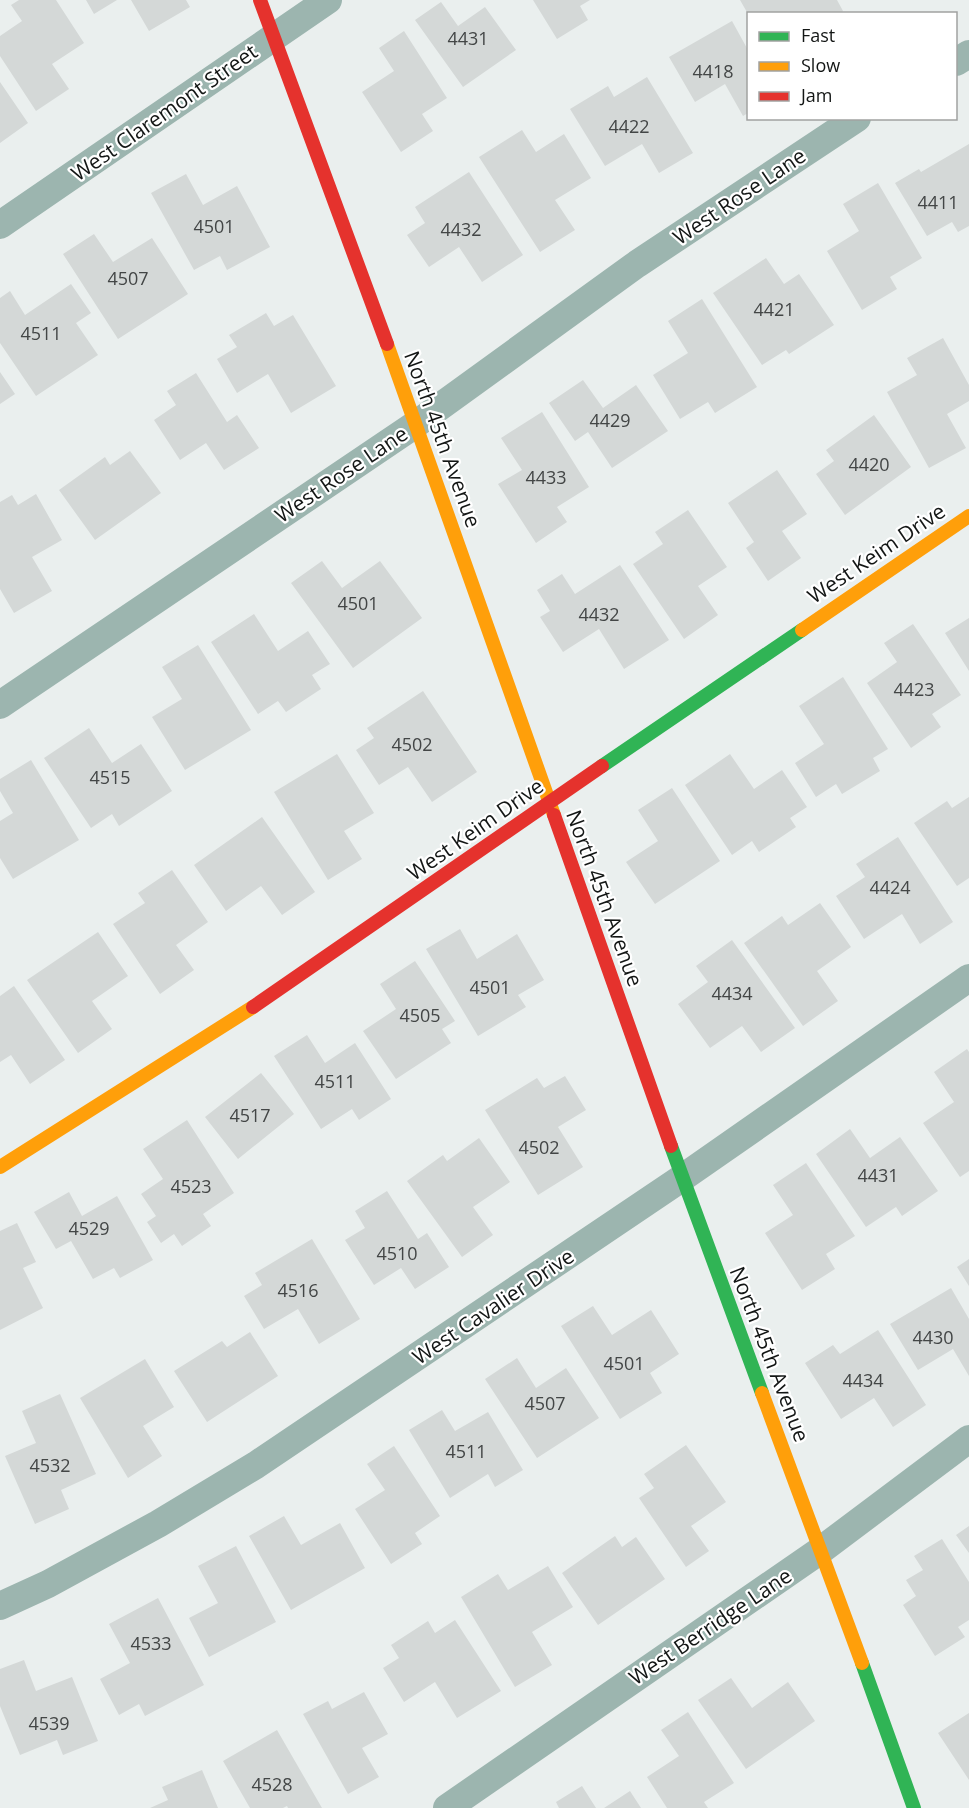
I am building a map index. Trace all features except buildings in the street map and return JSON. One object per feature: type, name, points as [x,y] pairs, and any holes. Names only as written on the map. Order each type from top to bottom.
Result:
[{"type":"street","name":"North 45th Avenue","points":[[260,0],[416,424],[682,1178],[821,1550],[914,1808]]},
{"type":"street","name":"West Claremont Street","points":[[0,225],[328,0]]},
{"type":"street","name":"West Rose Lane","points":[[0,705],[416,424],[638,264],[854,120]]},
{"type":"street","name":"West Keim Drive","points":[[0,1167],[265,1000],[969,516]]},
{"type":"street","name":"West Cavalier Drive","points":[[0,1606],[48,1584],[158,1524],[256,1465],[682,1178],[969,978]]},
{"type":"street","name":"West Berridge Lane","points":[[447,1808],[821,1550],[969,1439]]},
{"type":"traffic: fast","points":[[602,766],[802,630]]},
{"type":"traffic: fast","points":[[671,1146],[762,1393]]},
{"type":"traffic: fast","points":[[862,1663],[914,1808]]},
{"type":"traffic: slow","points":[[387,344],[554,815]]},
{"type":"traffic: slow","points":[[802,630],[969,516]]},
{"type":"traffic: slow","points":[[0,1167],[253,1007]]},
{"type":"traffic: slow","points":[[762,1393],[862,1663]]},
{"type":"traffic: jam","points":[[260,0],[387,344]]},
{"type":"traffic: jam","points":[[253,1007],[602,766]]},
{"type":"traffic: jam","points":[[554,815],[671,1146]]}]
